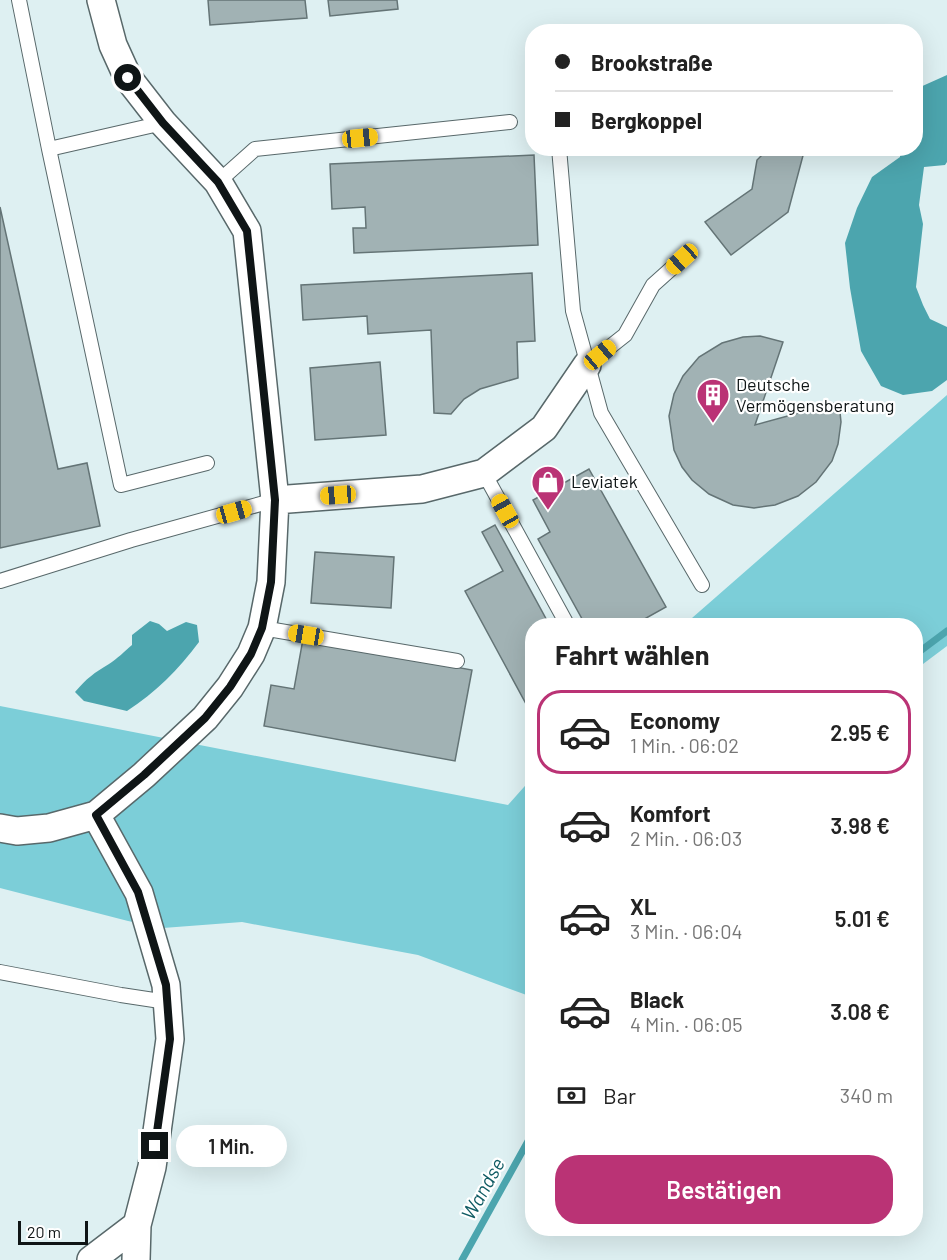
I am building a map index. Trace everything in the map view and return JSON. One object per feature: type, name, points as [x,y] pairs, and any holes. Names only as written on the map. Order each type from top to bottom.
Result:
[{"type":"street","points":[[0,828],[17,831],[49,828],[96,815],[144,775],[205,718],[230,687],[251,654],[262,628],[271,582],[275,500],[247,231],[218,182],[163,123],[128,78],[105,21],[102,0]]},
{"type":"street","points":[[275,500],[422,489],[484,473],[544,428],[587,365]]},
{"type":"street","points":[[96,815],[138,892],[166,985],[170,1039],[152,1167],[137,1225],[136,1260]]},
{"type":"street","points":[[91,1260],[137,1225]]},
{"type":"lane","points":[[18,0],[121,485],[207,463]]},
{"type":"lane","points":[[218,182],[255,149],[510,122]]},
{"type":"lane","points":[[50,149],[163,123]]},
{"type":"lane","points":[[560,156],[573,311],[601,413],[702,585]]},
{"type":"lane","points":[[587,365],[625,334],[653,285],[682,259]]},
{"type":"lane","points":[[484,473],[564,618]]},
{"type":"lane","points":[[0,581],[131,540],[275,500]]},
{"type":"lane","points":[[262,628],[457,661]]},
{"type":"lane","points":[[0,972],[167,1002]]},
{"type":"shaded area","points":[[947,75],[947,162],[945,165],[924,167],[919,205],[923,224],[916,287],[930,319],[947,327],[947,380],[932,391],[903,395],[881,386],[861,351],[845,243],[857,208],[872,177],[900,156],[923,156],[923,86]]},
{"type":"shaded area","points":[[947,395],[947,646],[923,664],[923,618],[692,618]]},
{"type":"shaded area","points":[[150,621],[159,624],[167,631],[186,622],[197,625],[199,642],[166,680],[127,711],[84,701],[75,692],[91,676],[132,645],[132,635]]},
{"type":"shaded area","points":[[0,706],[508,805],[525,786],[525,994],[418,955],[242,922],[163,928],[0,888]]},
{"type":"building","points":[[208,0],[305,0],[307,18],[210,25]]},
{"type":"building","points":[[328,0],[397,0],[398,9],[330,16]]},
{"type":"building","points":[[534,156],[538,245],[354,253],[353,228],[366,228],[365,207],[332,209],[330,164]]},
{"type":"building","points":[[761,156],[803,156],[788,212],[731,255],[705,222],[752,189],[757,160]]},
{"type":"building","points":[[0,207],[58,469],[87,463],[100,526],[0,548]]},
{"type":"building","points":[[532,273],[535,341],[517,342],[518,378],[480,389],[464,399],[451,414],[434,413],[431,330],[368,334],[367,316],[303,320],[301,285]]},
{"type":"building","name":"Deutsche Vermögensberatung","points":[[760,336],[783,342],[755,425],[839,402],[841,422],[838,444],[832,461],[816,482],[798,496],[775,505],[754,508],[733,505],[709,494],[692,480],[682,467],[674,450],[669,416],[674,394],[683,376],[699,357],[722,343],[743,337]]},
{"type":"building","points":[[380,362],[386,435],[315,440],[310,368]]},
{"type":"building","points":[[589,469],[666,607],[646,618],[582,618],[538,539],[550,532],[533,500]]},
{"type":"building","points":[[495,525],[546,618],[525,618],[525,702],[465,591],[503,571],[482,532]]},
{"type":"building","points":[[315,552],[394,557],[391,608],[311,603]]},
{"type":"building","points":[[303,639],[472,670],[455,761],[264,726],[271,685],[294,689]]},
{"type":"waterway","name":"Wandse","points":[[923,649],[947,631]]},
{"type":"waterway","name":"Wandse","points":[[462,1260],[525,1147]]},
{"type":"place","name":"Deutsche Vermögensberatung","points":[[713,424]]},
{"type":"place","name":"Leviatek","points":[[548,511]]},
{"type":"route","points":[[128,78],[163,123],[218,182],[247,231],[275,500],[271,582],[265,618],[251,654],[230,687],[205,718],[144,775],[96,815],[138,892],[166,985],[170,1039],[155,1146]]}]
